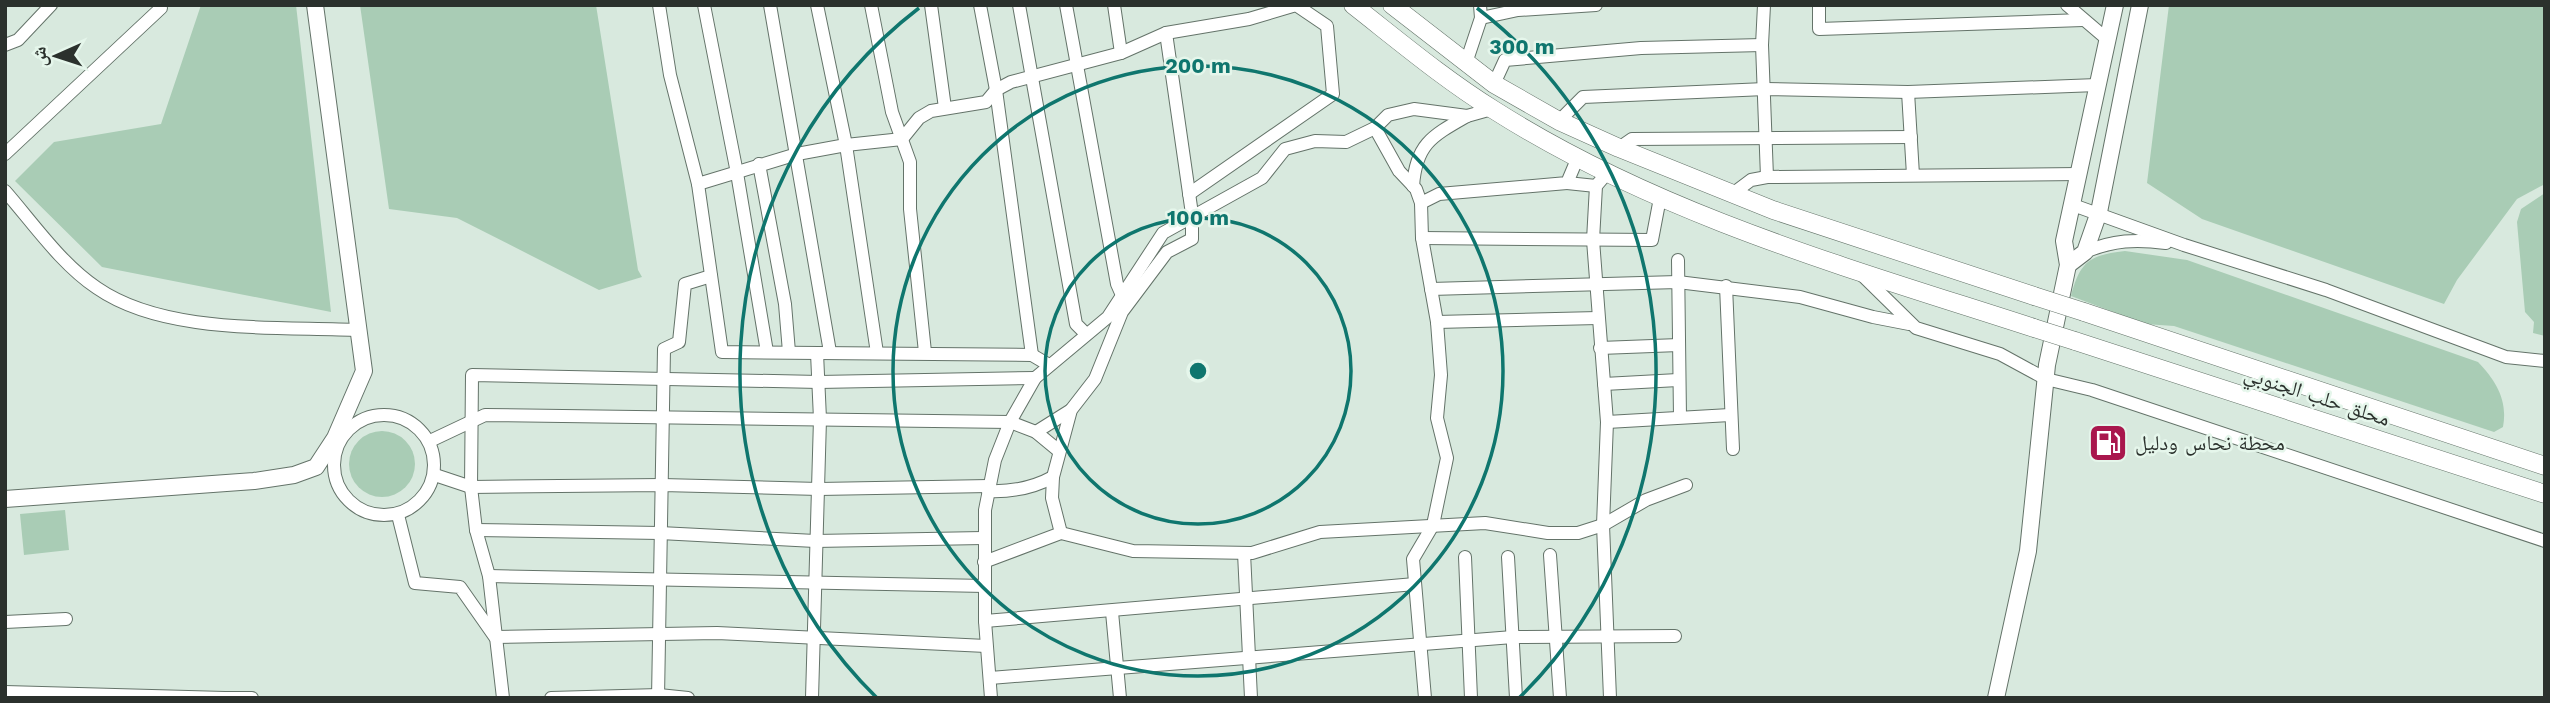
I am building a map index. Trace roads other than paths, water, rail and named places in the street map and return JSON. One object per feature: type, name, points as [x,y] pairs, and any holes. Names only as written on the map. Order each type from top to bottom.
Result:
[{"type":"highway","name":"محلق حلب الجنوبي","points":[[1353,5],[1492,109],[1578,157],[1602,179],[1850,269],[2545,494]]},
{"type":"highway","name":"محلق حلب الجنوبي","points":[[1392,5],[1494,84],[1559,121],[1731,195],[2545,466]]},
{"type":"main road","points":[[5,499],[254,481],[294,475],[316,467],[335,438],[364,371],[315,5]]},
{"type":"main road","points":[[1997,698],[2028,551],[2046,379],[2068,265],[2064,247],[2115,5]]},
{"type":"main road","points":[[2068,265],[2085,252],[2099,212],[2140,5]]},
{"type":"street","points":[[5,45],[18,40],[51,5]]},
{"type":"street","points":[[659,5],[670,75],[698,184],[722,352],[1032,355],[1049,365]]},
{"type":"street","points":[[704,5],[737,173],[767,352]]},
{"type":"street","points":[[770,5],[797,154],[823,353],[819,382],[812,698]]},
{"type":"street","points":[[817,5],[846,145],[877,353]]},
{"type":"street","points":[[871,5],[892,111],[910,162],[910,209],[925,352]]},
{"type":"street","points":[[931,5],[945,108]]},
{"type":"street","points":[[980,5],[996,90],[1032,355]]},
{"type":"street","points":[[1019,5],[1076,324],[1086,334]]},
{"type":"street","points":[[1066,5],[1117,284],[1121,293]]},
{"type":"street","points":[[1114,5],[1121,53]]},
{"type":"street","points":[[698,184],[797,154],[902,139],[919,118],[945,108],[986,102],[996,90],[1012,82],[1121,53],[1166,33],[1249,19],[1296,5],[1327,26],[1333,94],[1189,194]]},
{"type":"street","points":[[1466,63],[1481,12],[1595,5]]},
{"type":"street","points":[[1764,5],[1762,44],[1767,177]]},
{"type":"street","points":[[1819,5],[1819,29],[2083,20]]},
{"type":"street","points":[[2067,5],[2108,40]]},
{"type":"street","points":[[5,154],[159,6]]},
{"type":"street","points":[[1036,432],[1071,410],[1095,379],[1122,312],[1167,252],[1192,239],[1192,214],[1166,33]]},
{"type":"street","points":[[1494,84],[1505,60],[1642,48],[1762,44]]},
{"type":"street","points":[[1559,121],[1583,96],[1765,89],[1908,92],[2097,85]]},
{"type":"street","points":[[1908,92],[1913,175]]},
{"type":"street","points":[[991,698],[986,646],[983,538],[989,488],[995,460],[1010,422],[1035,378],[1108,317],[1121,293],[1163,233],[1192,214],[1262,177],[1285,149],[1315,141],[1346,142],[1375,128],[1388,115],[1414,109],[1467,116]]},
{"type":"street","points":[[1413,186],[1415,161],[1427,141],[1467,116],[1492,109]]},
{"type":"street","points":[[1375,128],[1421,203],[1422,238],[1437,322],[1441,375],[1437,418],[1447,458],[1433,526],[1413,559],[1425,698]]},
{"type":"street","points":[[1619,148],[1632,139],[1911,137]]},
{"type":"street","points":[[1567,183],[1578,157]]},
{"type":"street","points":[[759,164],[785,304],[789,352]]},
{"type":"street","points":[[1731,195],[1751,180],[1767,177],[2079,174]]},
{"type":"street","points":[[1421,203],[1439,194],[1602,179],[1593,240],[1607,422],[1603,526],[1610,698]]},
{"type":"street","points":[[5,191],[55,248],[96,288],[137,310],[178,321],[359,330]]},
{"type":"street","points":[[1422,238],[1652,240],[1660,198]]},
{"type":"street","points":[[2073,205],[2099,212],[2184,245],[2326,290],[2506,357],[2545,361]]},
{"type":"street","points":[[2085,252],[2115,241],[2139,240],[2184,245]]},
{"type":"street","points":[[1678,260],[1680,417]]},
{"type":"street","points":[[1850,269],[1875,286],[1906,321]]},
{"type":"street","points":[[658,696],[664,349],[679,342],[685,284],[711,276]]},
{"type":"street","points":[[1431,289],[1678,282],[1800,297],[1873,317],[1906,321],[2000,354],[2046,379],[2092,390],[2545,541]]},
{"type":"street","points":[[1727,286],[1733,449]]},
{"type":"street","points":[[1906,321],[1902,299],[1909,288]]},
{"type":"street","points":[[1437,322],[1598,318]]},
{"type":"street","points":[[1600,348],[1679,345]]},
{"type":"street","points":[[503,698],[489,576],[477,530],[471,487],[472,375],[819,382],[1035,378]]},
{"type":"street","points":[[1604,384],[1678,380]]},
{"type":"street","points":[[1061,533],[1052,498],[1053,477],[1071,410]]},
{"type":"street","points":[[387,413],[412,421],[430,441],[435,475],[422,500],[398,514],[370,514],[345,499],[333,473],[338,441],[361,418],[387,413]]},
{"type":"street","points":[[430,441],[485,415],[820,419],[1010,422],[1036,432],[1059,450]]},
{"type":"street","points":[[1607,422],[1730,415]]},
{"type":"street","points":[[435,475],[471,487],[662,485],[818,489],[989,488],[1006,492],[1039,484],[1053,477]]},
{"type":"street","points":[[984,562],[1061,533],[1133,551],[1244,553],[1320,532],[1485,523],[1548,533],[1578,533],[1603,526],[1646,500],[1686,485]]},
{"type":"street","points":[[398,514],[415,583],[460,587],[495,637]]},
{"type":"street","points":[[477,530],[660,533],[815,541],[983,538]]},
{"type":"street","points":[[1244,553],[1251,698]]},
{"type":"street","points":[[1550,555],[1560,698]]},
{"type":"street","points":[[1465,557],[1471,698]]},
{"type":"street","points":[[1508,557],[1516,698]]},
{"type":"street","points":[[489,576],[985,586]]},
{"type":"street","points":[[985,621],[1415,584]]},
{"type":"street","points":[[1112,612],[1120,698]]},
{"type":"street","points":[[5,622],[66,619]]},
{"type":"street","points":[[495,637],[658,634],[814,637],[986,646]]},
{"type":"street","points":[[990,678],[1513,637],[1675,636]]},
{"type":"street","points":[[5,692],[252,698]]},
{"type":"street","points":[[551,698],[688,698]]},
{"type":"place","name":"محطة نحاس ودليل","points":[[2108,443]]}]
